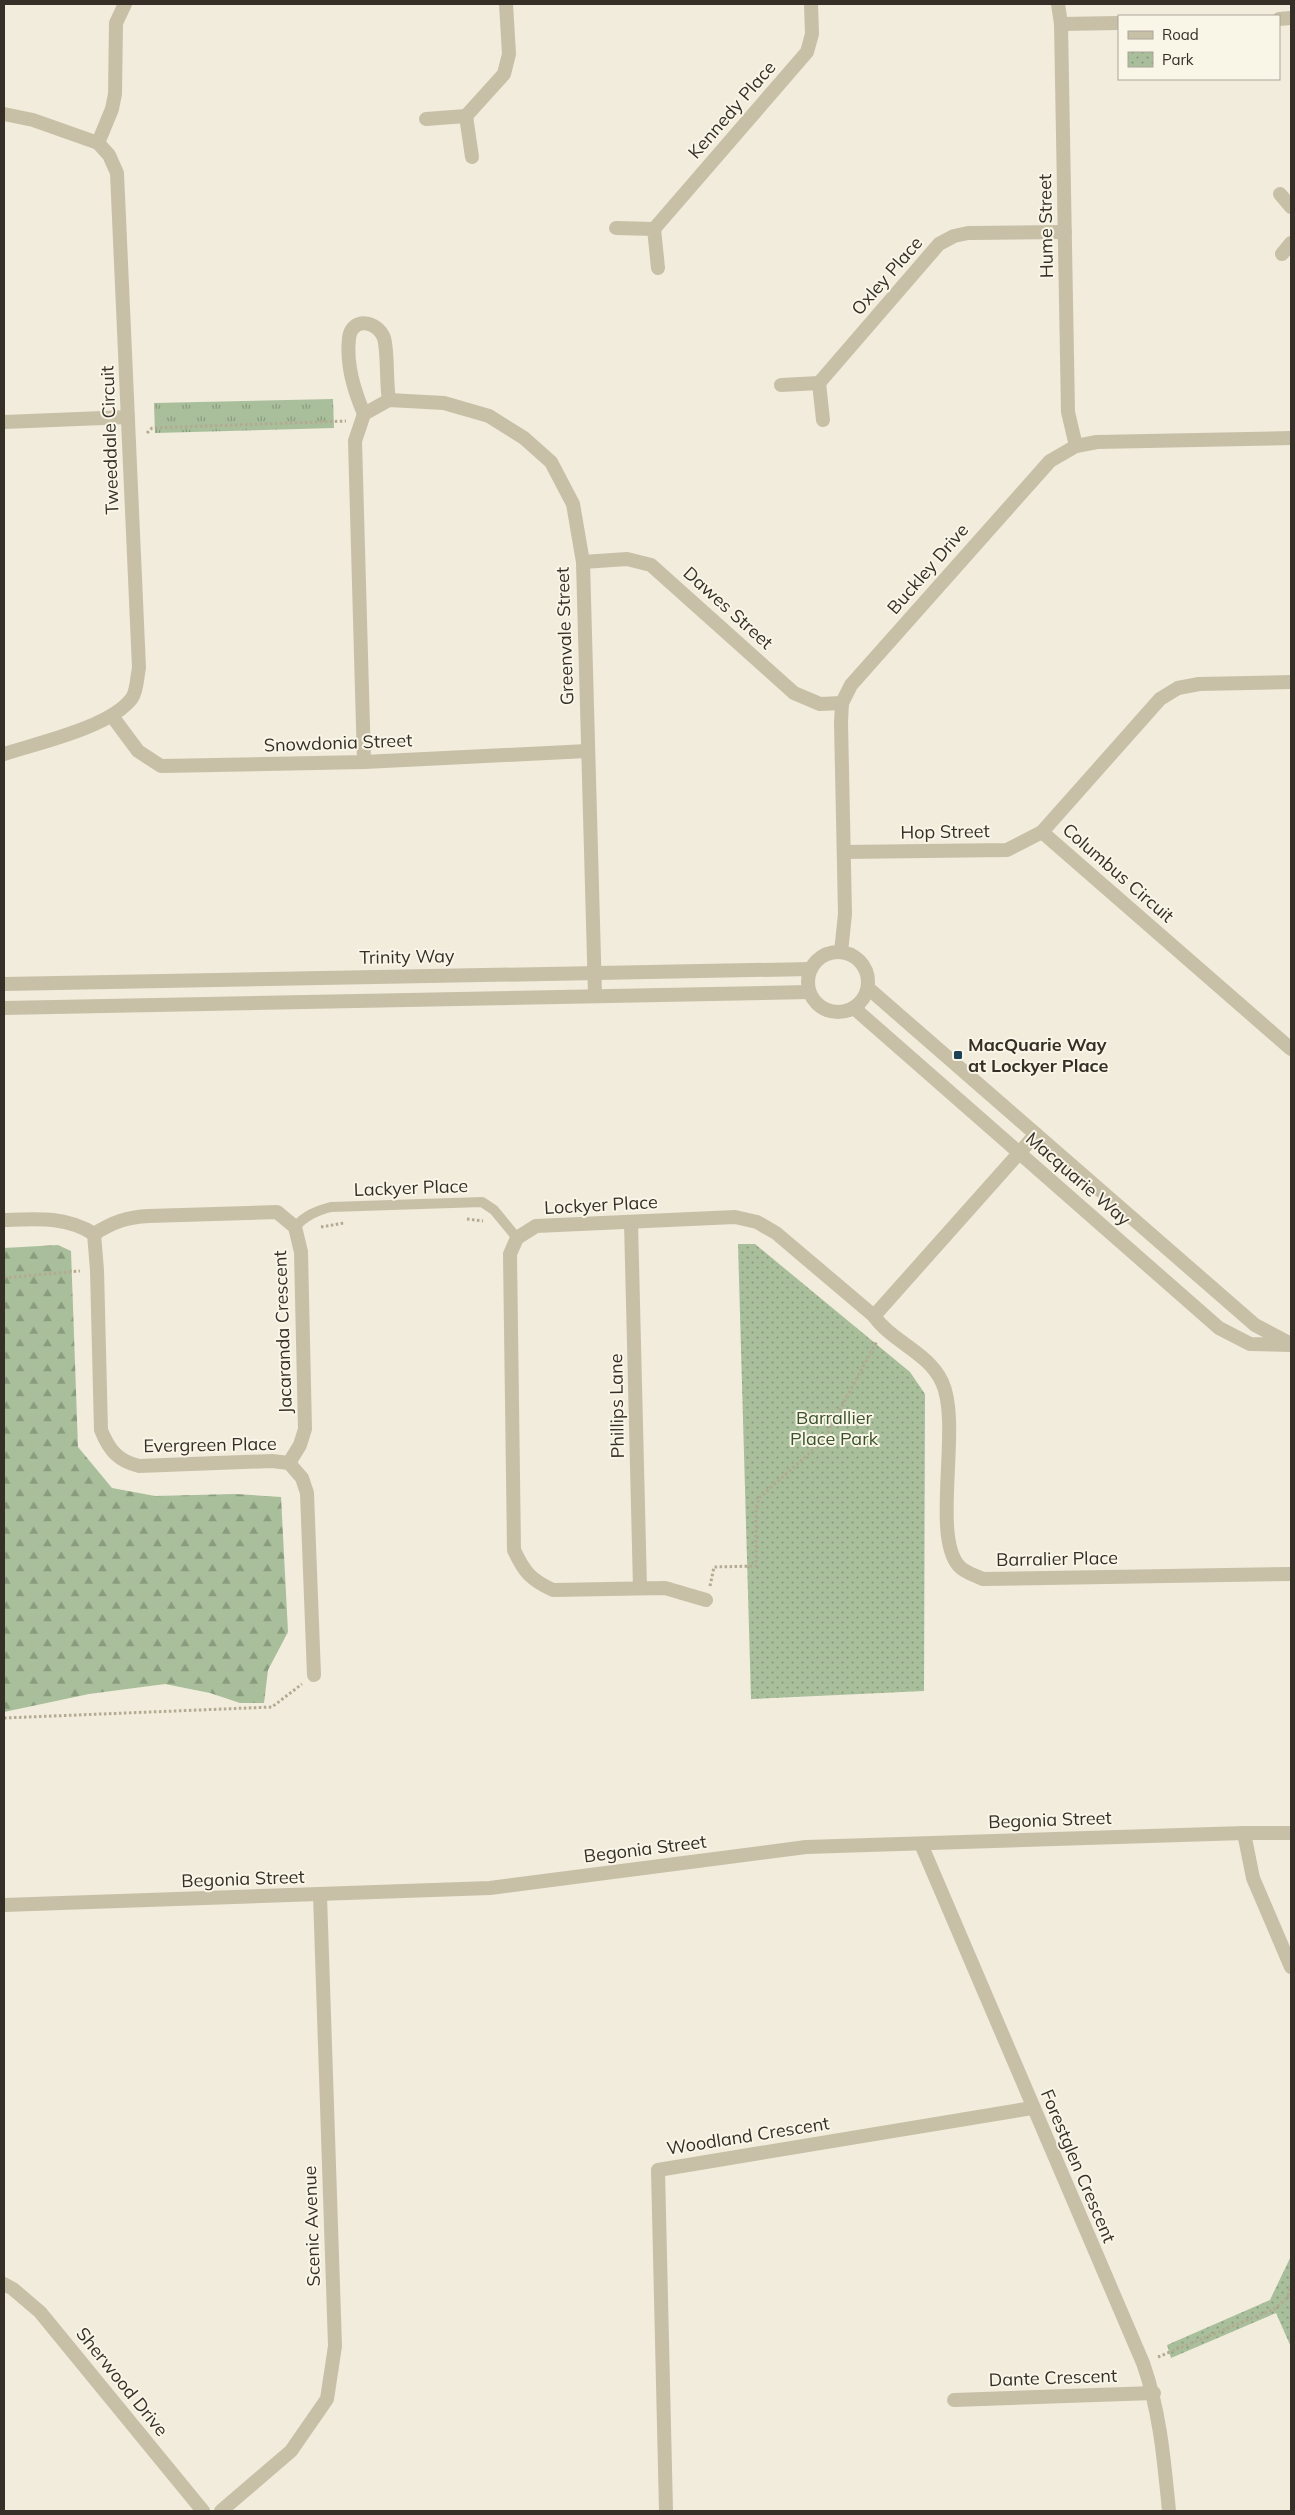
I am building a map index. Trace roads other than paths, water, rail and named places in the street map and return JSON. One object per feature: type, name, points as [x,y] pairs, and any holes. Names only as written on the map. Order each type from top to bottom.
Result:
[{"type":"street","points":[[4,114],[33,120],[98,143],[112,109],[115,94],[116,23],[125,4]]},
{"type":"street","points":[[426,118],[466,116],[504,74],[509,54],[506,4]]},
{"type":"street","name":"Kennedy Place","points":[[654,229],[807,52],[812,34],[811,4]]},
{"type":"street","name":"Hume Street","points":[[1058,4],[1061,24],[1068,412],[1076,446]]},
{"type":"street","points":[[1061,24],[1118,23]]},
{"type":"street","points":[[466,116],[472,157]]},
{"type":"street","name":"Tweeddale Circuit","points":[[4,754],[51,740],[112,716],[133,697],[139,668],[117,173],[109,155],[98,143]]},
{"type":"street","points":[[1280,194],[1291,207]]},
{"type":"street","points":[[616,228],[654,229],[658,268]]},
{"type":"street","name":"Oxley Place","points":[[819,383],[939,244],[954,236],[968,232],[1065,232]]},
{"type":"street","points":[[1282,254],[1291,243]]},
{"type":"street","points":[[362,418],[389,400],[384,340],[379,328],[370,323],[360,324],[353,328],[349,338],[351,383],[362,418],[355,441],[364,762]]},
{"type":"street","points":[[782,385],[819,383],[823,420]]},
{"type":"street","name":"Greenvale Street","points":[[389,400],[444,403],[489,416],[524,438],[551,462],[573,504],[583,562],[587,751],[596,972],[595,994]]},
{"type":"street","points":[[4,422],[128,417]]},
{"type":"street","name":"Buckley Drive","points":[[842,703],[851,685],[1050,460],[1076,446],[1097,442],[1291,438]]},
{"type":"street","name":"Dawes Street","points":[[583,562],[626,560],[651,565],[794,693],[820,704],[842,703]]},
{"type":"street","name":"Columbus Circuit","points":[[1291,682],[1199,684],[1178,688],[1160,699],[1042,832],[1291,1048]]},
{"type":"street","points":[[841,952],[845,914],[842,703]]},
{"type":"street","name":"Snowdonia Street","points":[[112,716],[138,751],[161,766],[364,762],[587,751]]},
{"type":"street","name":"Hop Street","points":[[844,852],[1007,850],[1042,832]]},
{"type":"street","points":[[841,952],[856,958],[867,971],[868,988],[863,1000],[854,1008],[842,1013],[828,1011],[816,1003],[809,992],[808,980],[811,969],[823,956],[841,952]]},
{"type":"street","name":"Trinity Way","points":[[4,984],[811,969]]},
{"type":"street","name":"Macquarie Way","points":[[868,988],[1255,1325],[1291,1345]]},
{"type":"street","points":[[4,1008],[595,994],[809,992]]},
{"type":"street","name":"Macquarie Way","points":[[854,1008],[1219,1328],[1250,1344],[1291,1345]]},
{"type":"street","points":[[874,1316],[1036,1134]]},
{"type":"street","name":"Jacaranda Crescent","points":[[94,1234],[113,1222],[131,1216],[277,1212],[295,1227],[301,1252],[305,1429],[300,1445],[289,1463]]},
{"type":"street","name":"Lockyer Place","points":[[517,1238],[536,1226],[735,1217],[757,1222],[776,1232],[874,1316]]},
{"type":"street","points":[[4,1220],[54,1219],[79,1224],[94,1234]]},
{"type":"street","name":"Phillips Lane","points":[[631,1222],[640,1588]]},
{"type":"street","name":"Evergreen Place","points":[[94,1234],[98,1270],[102,1430],[108,1446],[126,1463],[139,1466],[272,1461],[289,1463],[302,1478],[308,1492],[314,1675]]},
{"type":"street","points":[[517,1238],[510,1254],[514,1550],[523,1569],[538,1584],[553,1590],[665,1588],[706,1600]]},
{"type":"street","name":"Barralier Place","points":[[874,1316],[883,1329],[930,1364],[942,1382],[948,1404],[948,1541],[960,1566],[983,1579],[1291,1574]]},
{"type":"street","points":[[1244,1833],[1253,1878],[1291,1968]]},
{"type":"street","name":"Begonia Street","points":[[4,1905],[490,1888],[806,1848],[1291,1833]]},
{"type":"street","name":"Forestglen Crescent","points":[[920,1844],[1143,2363],[1154,2393],[1163,2444],[1169,2511]]},
{"type":"street","name":"Scenic Avenue","points":[[221,2511],[291,2452],[327,2398],[335,2346],[320,1895]]},
{"type":"street","name":"Woodland Crescent","points":[[666,2511],[658,2170],[1032,2108]]},
{"type":"street","name":"Sherwood Drive","points":[[4,2284],[13,2289],[40,2312],[203,2511]]},
{"type":"street","name":"Dante Crescent","points":[[954,2400],[1154,2393]]},
{"type":"lane","name":"Lackyer Place","points":[[295,1227],[302,1218],[331,1207],[482,1202],[494,1210],[517,1238]]},
{"type":"place","name":"MacQuarie Way at Lockyer Place","points":[[958,1055]]},
{"type":"park label","name":"Barrallier Place Park","points":[[834,1428]]}]
